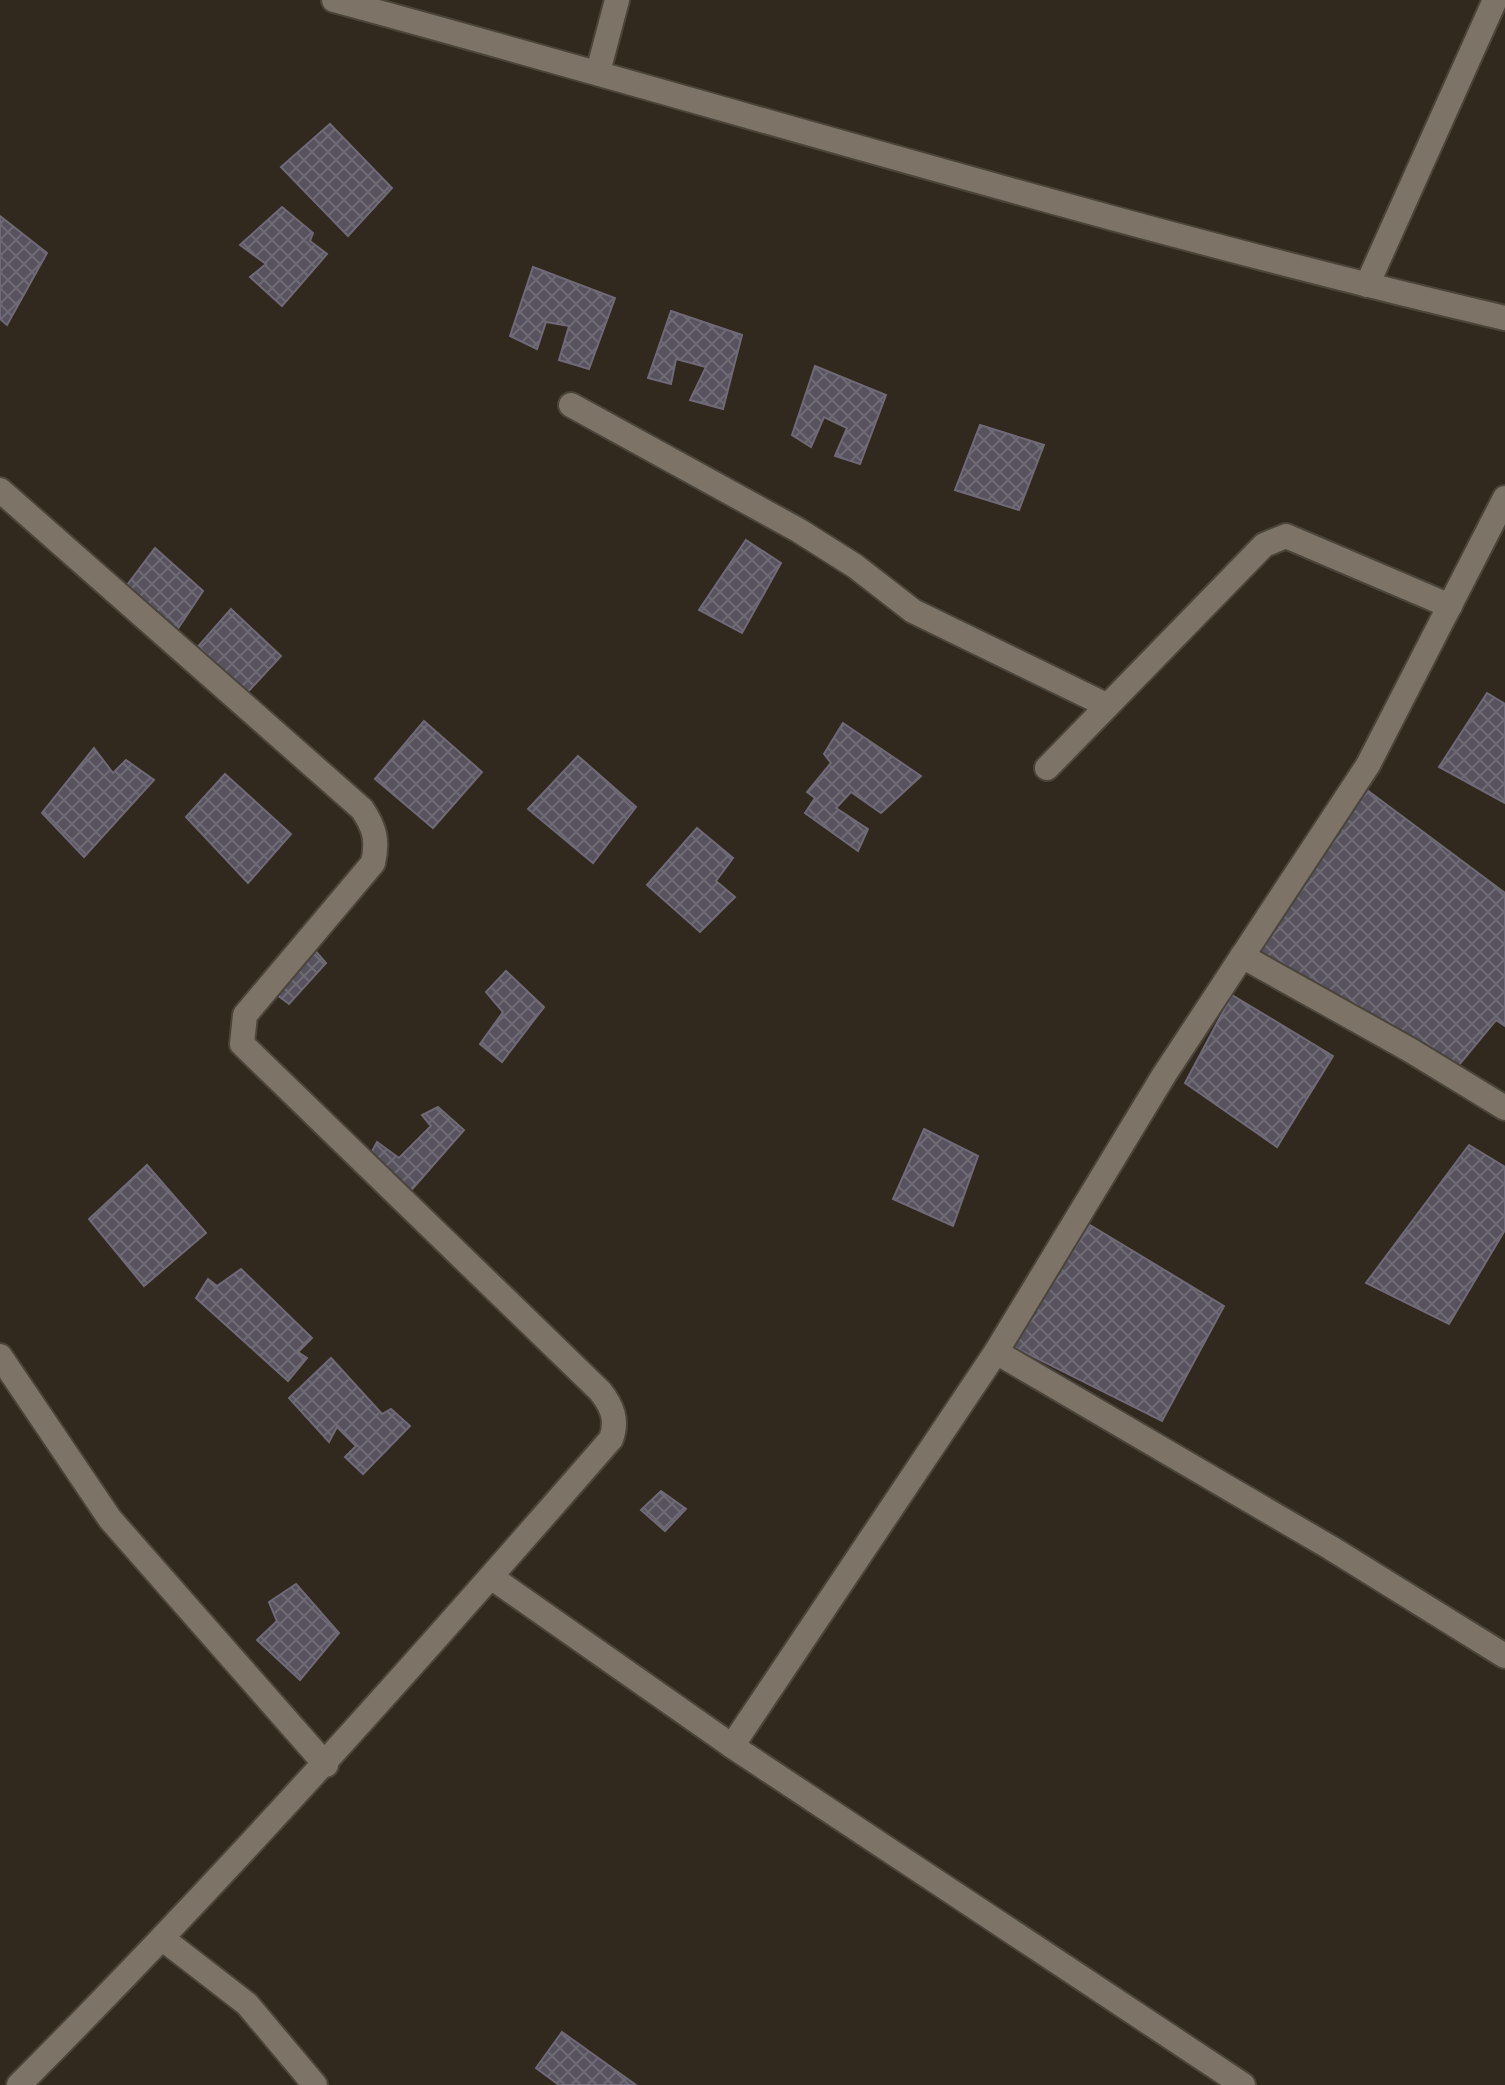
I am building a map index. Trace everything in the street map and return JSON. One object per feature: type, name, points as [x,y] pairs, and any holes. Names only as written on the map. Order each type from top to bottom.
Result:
[{"type":"street","points":[[334,0],[1367,285],[1505,318]]},
{"type":"street","points":[[598,72],[617,0]]},
{"type":"street","points":[[1367,285],[1495,0]]},
{"type":"street","points":[[571,405],[798,530],[855,566],[913,611],[1106,705]]},
{"type":"street","points":[[0,490],[362,809],[373,825],[377,846],[373,863],[245,1015],[242,1044],[612,1406],[615,1428],[611,1439],[326,1765],[163,1939],[19,2085]]},
{"type":"street","points":[[732,1746],[996,1352],[1164,1075],[1368,765],[1505,498]]},
{"type":"street","points":[[1047,768],[1264,545],[1286,536],[1450,606]]},
{"type":"street","points":[[1242,956],[1410,1050],[1505,1108]]},
{"type":"street","points":[[996,1352],[1331,1548],[1505,1656]]},
{"type":"street","points":[[0,1356],[110,1519],[326,1765]]},
{"type":"street","points":[[491,1577],[732,1746],[1243,2085]]},
{"type":"street","points":[[163,1939],[247,2004],[315,2085]]},
{"type":"building","points":[[330,124],[392,188],[348,236],[281,167]]},
{"type":"building","points":[[282,207],[313,233],[310,241],[327,254],[282,306],[250,277],[266,264],[240,245]]},
{"type":"building","points":[[0,216],[47,253],[7,325],[0,319]]},
{"type":"building","points":[[533,267],[615,298],[589,369],[559,360],[569,326],[546,322],[537,349],[510,336]]},
{"type":"building","points":[[671,311],[742,335],[723,409],[690,400],[706,367],[676,359],[671,384],[648,378]]},
{"type":"building","points":[[815,366],[886,395],[860,464],[835,456],[847,428],[824,417],[811,447],[792,435]]},
{"type":"building","points":[[980,425],[1044,445],[1019,510],[955,490]]},
{"type":"building","points":[[746,540],[781,563],[742,633],[699,610]]},
{"type":"building","points":[[155,548],[203,591],[175,633],[124,589]]},
{"type":"building","points":[[231,609],[281,656],[244,696],[195,650]]},
{"type":"building","points":[[1487,693],[1505,704],[1505,803],[1439,767]]},
{"type":"building","points":[[424,721],[482,772],[433,828],[375,779]]},
{"type":"building","points":[[843,723],[921,776],[881,813],[851,792],[836,808],[868,829],[858,851],[805,813],[815,798],[807,792],[831,763],[824,754]]},
{"type":"building","points":[[94,748],[113,773],[126,760],[154,780],[84,857],[42,813]]},
{"type":"building","points":[[578,756],[636,807],[593,863],[528,809]]},
{"type":"building","points":[[225,774],[291,834],[248,883],[186,817]]},
{"type":"building","points":[[1367,790],[1505,893],[1505,1026],[1496,1020],[1459,1065],[1260,952]]},
{"type":"building","points":[[697,828],[733,858],[716,881],[735,897],[700,932],[647,885]]},
{"type":"building","points":[[312,947],[326,963],[289,1004],[272,991]]},
{"type":"building","points":[[506,971],[544,1007],[502,1062],[480,1044],[503,1012],[486,992]]},
{"type":"building","points":[[1232,995],[1333,1056],[1277,1147],[1185,1083]]},
{"type":"building","points":[[438,1107],[464,1130],[407,1195],[368,1159],[377,1142],[399,1158],[431,1126],[422,1115]]},
{"type":"building","points":[[924,1129],[978,1156],[953,1226],[893,1199]]},
{"type":"building","points":[[1469,1145],[1505,1167],[1505,1230],[1449,1324],[1366,1283]]},
{"type":"building","points":[[147,1165],[206,1233],[144,1286],[89,1219]]},
{"type":"building","points":[[1090,1225],[1224,1306],[1162,1421],[1010,1345]]},
{"type":"building","points":[[241,1269],[312,1338],[298,1352],[307,1358],[288,1381],[196,1298],[208,1279],[217,1286]]},
{"type":"building","points":[[331,1358],[382,1414],[391,1409],[410,1426],[363,1474],[345,1457],[356,1446],[337,1427],[329,1442],[289,1398]]},
{"type":"building","points":[[661,1491],[686,1509],[665,1531],[641,1510]]},
{"type":"building","points":[[296,1584],[339,1633],[300,1680],[257,1640],[277,1621],[269,1602]]},
{"type":"building","points":[[562,2032],[636,2085],[559,2085],[536,2068]]}]
